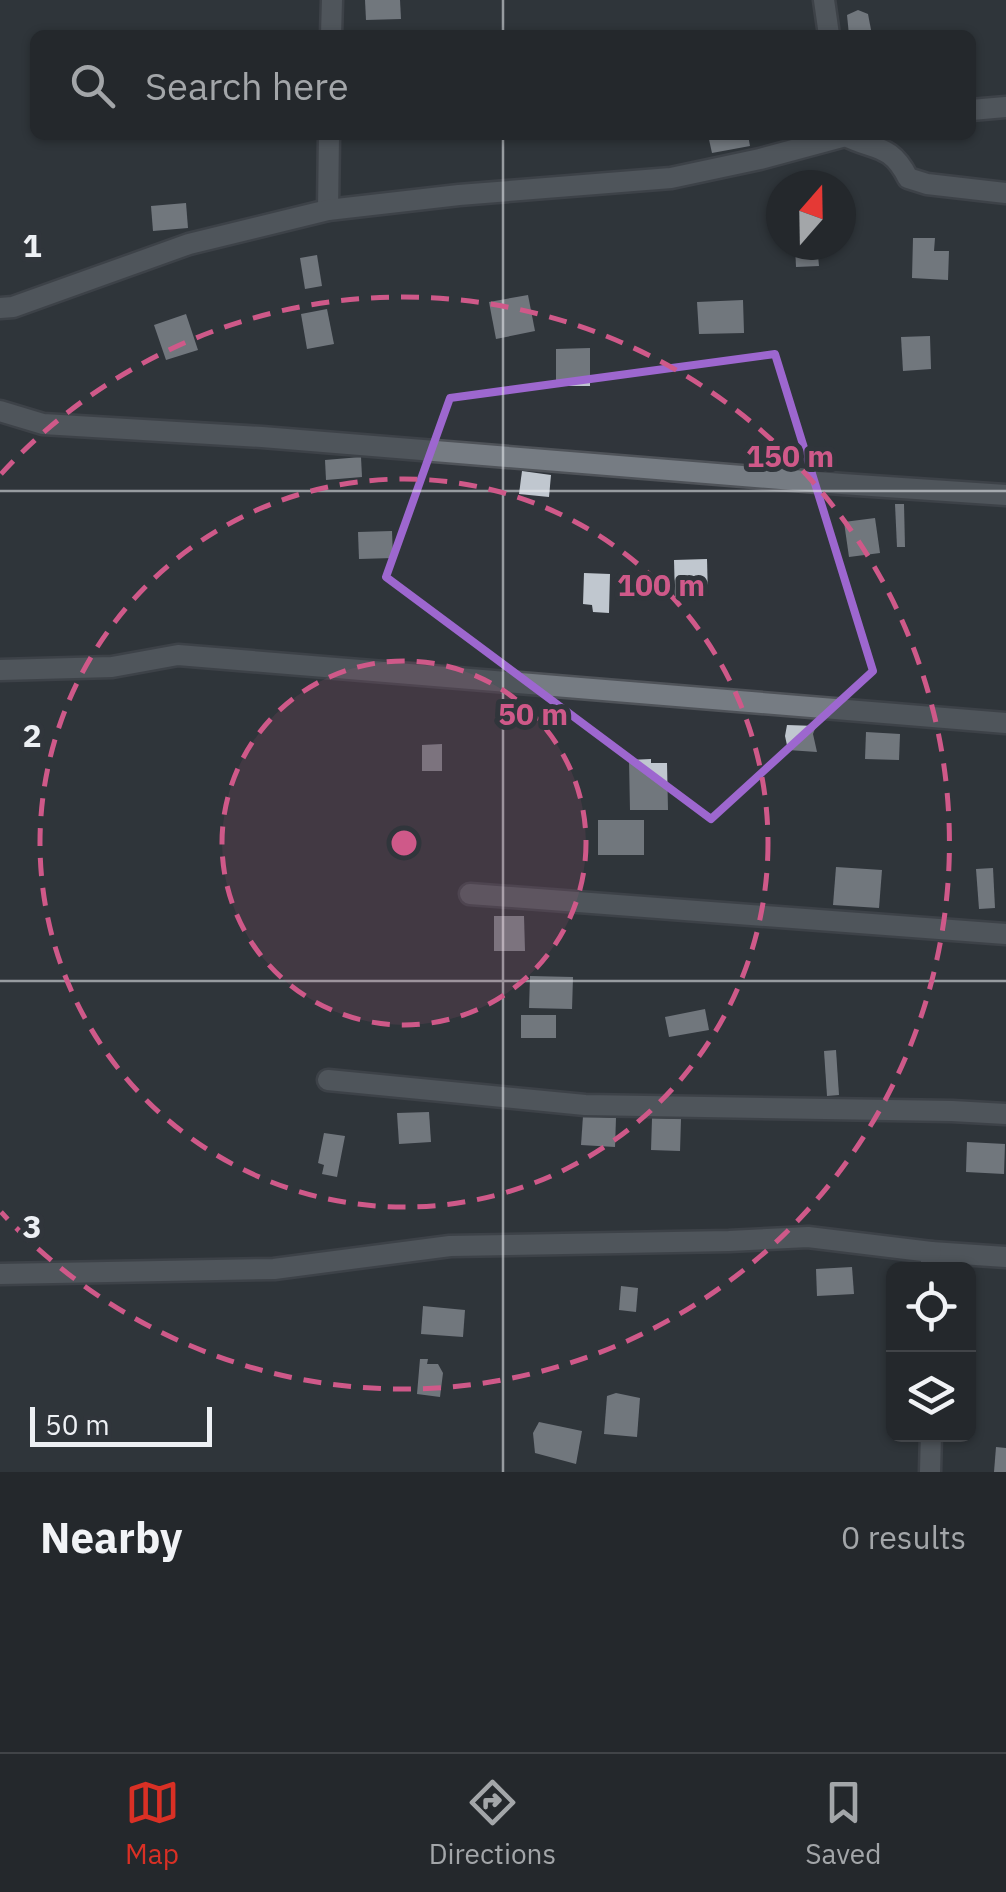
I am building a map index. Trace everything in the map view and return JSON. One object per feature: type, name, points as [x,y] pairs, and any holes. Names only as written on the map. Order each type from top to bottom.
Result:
[{"type":"street","points":[[331,30],[332,0]]},
{"type":"street","points":[[824,0],[828,30]]},
{"type":"street","points":[[976,110],[1006,108]]},
{"type":"street","points":[[328,210],[329,140]]},
{"type":"street","points":[[0,308],[13,307],[189,244],[328,210],[671,178],[830,140]]},
{"type":"street","points":[[856,140],[888,152],[900,162],[908,178],[927,184],[1006,193]]},
{"type":"street","points":[[0,410],[43,424],[1006,495]]},
{"type":"street","points":[[0,670],[112,667],[178,656],[1006,723]]},
{"type":"street","points":[[470,894],[1006,934]]},
{"type":"street","points":[[328,1080],[584,1105],[1006,1114]]},
{"type":"street","points":[[0,1274],[274,1269],[450,1246],[808,1237],[931,1261],[1006,1258]]},
{"type":"street","points":[[930,1472],[931,1442]]},
{"type":"highlighted area","points":[[775,354],[873,671],[711,819],[386,577],[450,398]]},
{"type":"building","points":[[365,0],[400,0],[401,19],[366,20]]},
{"type":"building","points":[[858,10],[868,14],[871,30],[848,30],[847,15]]},
{"type":"building","points":[[709,140],[749,140],[750,146],[712,153]]},
{"type":"building","points":[[186,203],[188,228],[153,231],[151,206]]},
{"type":"building","points":[[913,238],[935,238],[934,251],[949,251],[948,280],[912,278]]},
{"type":"building","points":[[317,255],[322,286],[305,289],[300,258]]},
{"type":"building","points":[[796,260],[818,260],[819,266],[796,267]]},
{"type":"building","points":[[528,295],[535,331],[496,339],[489,302]]},
{"type":"building","points":[[743,300],[744,333],[699,334],[697,302]]},
{"type":"building","points":[[327,309],[334,344],[307,349],[301,314]]},
{"type":"building","points":[[186,314],[198,350],[166,360],[154,325]]},
{"type":"building","points":[[930,336],[931,369],[903,371],[901,337]]},
{"type":"building","points":[[590,348],[590,386],[556,386],[556,349]]},
{"type":"building","points":[[361,457],[362,477],[326,480],[325,460]]},
{"type":"building","points":[[522,471],[551,475],[549,497],[519,494]]},
{"type":"building","points":[[895,504],[904,504],[905,547],[897,547]]},
{"type":"building","points":[[875,518],[880,553],[849,557],[844,522]]},
{"type":"building","points":[[392,531],[393,558],[359,559],[358,532]]},
{"type":"building","points":[[707,559],[708,597],[675,597],[674,560]]},
{"type":"building","points":[[584,573],[610,574],[609,613],[593,612],[592,605],[583,604]]},
{"type":"building","points":[[787,725],[816,726],[813,734],[817,752],[788,750]]},
{"type":"building","points":[[866,732],[900,734],[899,760],[865,759]]},
{"type":"building","points":[[442,744],[442,771],[422,771],[422,745]]},
{"type":"building","points":[[651,759],[651,763],[667,763],[668,810],[630,810],[629,760]]},
{"type":"building","points":[[598,820],[644,820],[644,855],[598,855]]},
{"type":"building","points":[[836,867],[882,870],[879,908],[833,905]]},
{"type":"building","points":[[993,868],[995,908],[979,909],[976,869]]},
{"type":"building","points":[[494,916],[524,916],[525,951],[494,951]]},
{"type":"building","points":[[530,976],[573,977],[572,1009],[529,1008]]},
{"type":"building","points":[[705,1009],[709,1030],[669,1037],[665,1017]]},
{"type":"building","points":[[521,1015],[556,1015],[556,1038],[521,1038]]},
{"type":"building","points":[[836,1050],[839,1095],[827,1096],[824,1051]]},
{"type":"building","points":[[429,1112],[431,1142],[399,1144],[397,1113]]},
{"type":"building","points":[[583,1116],[616,1118],[615,1147],[581,1145]]},
{"type":"building","points":[[652,1118],[681,1119],[680,1151],[651,1150]]},
{"type":"building","points":[[324,1133],[345,1136],[337,1177],[322,1174],[324,1165],[318,1163]]},
{"type":"building","points":[[967,1142],[1005,1144],[1004,1174],[966,1172]]},
{"type":"building","points":[[852,1267],[854,1294],[817,1296],[816,1269]]},
{"type":"building","points":[[621,1286],[638,1288],[636,1312],[619,1310]]},
{"type":"building","points":[[423,1306],[465,1310],[463,1337],[421,1334]]},
{"type":"building","points":[[420,1359],[438,1364],[443,1373],[440,1397],[417,1394]]},
{"type":"building","points":[[616,1393],[640,1398],[637,1437],[604,1434],[607,1396]]},
{"type":"building","points":[[539,1422],[582,1431],[576,1464],[535,1453],[533,1433]]},
{"type":"building","points":[[996,1447],[1006,1448],[1006,1472],[994,1472]]}]
